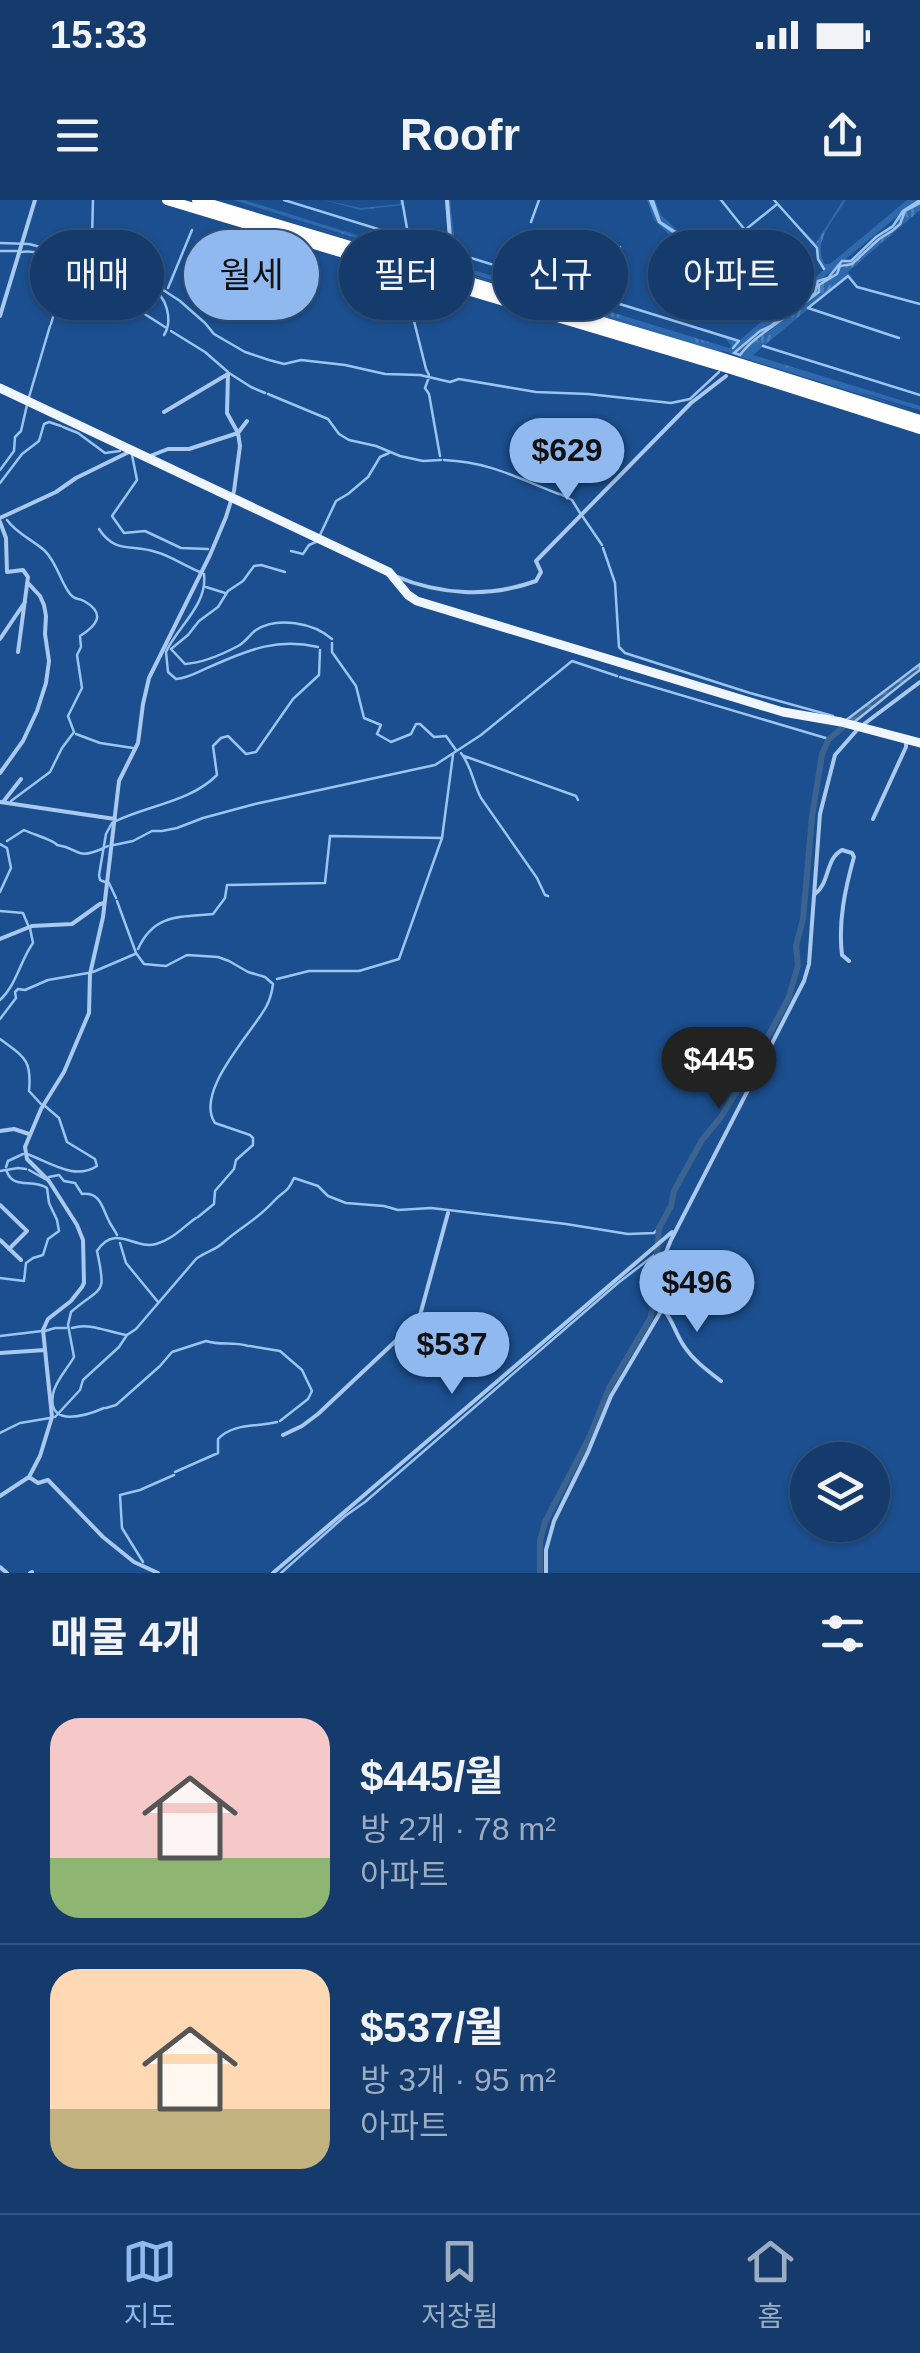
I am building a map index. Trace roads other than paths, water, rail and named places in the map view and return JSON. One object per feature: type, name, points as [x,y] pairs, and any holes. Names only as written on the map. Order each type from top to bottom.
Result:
[{"type":"highway","points":[[168,200],[339,248]]},
{"type":"highway","points":[[197,200],[339,245]]},
{"type":"highway","points":[[473,286],[719,361],[732,370],[920,429]]},
{"type":"highway","points":[[732,370],[920,420]]},
{"type":"main road","points":[[0,388],[392,575],[417,601],[783,712],[841,722],[920,743]]},
{"type":"street","points":[[0,316],[35,200]]},
{"type":"street","points":[[447,200],[449,230]]},
{"type":"street","points":[[392,575],[414,584],[469,594],[536,581],[541,572],[536,561],[692,404],[732,370]]},
{"type":"street","points":[[0,1496],[29,1477],[40,1456],[51,1420],[42,1340],[45,1324],[84,1282],[83,1240],[77,1225],[48,1180],[24,1154],[29,1134],[64,1072],[89,1013],[90,974],[104,903],[119,781],[138,743],[149,678],[226,517],[240,446],[238,433],[226,414],[228,374],[164,412]]},
{"type":"street","points":[[145,458],[168,448],[189,449],[238,433],[247,421]]},
{"type":"street","points":[[18,652],[27,575],[23,570],[7,572],[0,520],[130,451]]},
{"type":"street","points":[[0,773],[23,741],[48,674],[44,605],[28,583]]},
{"type":"street","points":[[0,638],[26,601]]},
{"type":"street","points":[[546,1573],[546,1550],[554,1521],[611,1396],[662,1307],[664,1257],[676,1229],[804,981],[809,964],[820,814],[835,755],[857,727],[920,682]]},
{"type":"street","points":[[873,819],[906,741]]},
{"type":"street","points":[[2,802],[21,779]]},
{"type":"street","points":[[2,802],[115,819]]},
{"type":"street","points":[[815,894],[821,889],[834,854],[842,850],[852,853],[840,936],[842,955],[849,961]]},
{"type":"street","points":[[0,939],[32,926],[72,924],[104,903]]},
{"type":"street","points":[[0,1131],[14,1129],[29,1134]]},
{"type":"street","points":[[0,1205],[27,1231],[9,1250]]},
{"type":"street","points":[[283,1435],[318,1414],[418,1319],[448,1213]]},
{"type":"street","points":[[273,1573],[676,1229]]},
{"type":"street","points":[[0,1240],[21,1260]]},
{"type":"street","points":[[662,1307],[686,1349],[722,1381]]},
{"type":"street","points":[[0,1353],[45,1350]]},
{"type":"street","points":[[29,1477],[38,1483],[48,1480],[102,1537],[134,1562],[158,1573]]},
{"type":"street","points":[[0,1567],[8,1573]]},
{"type":"waterway","points":[[92,230],[93,200]]},
{"type":"waterway","points":[[284,200],[381,230]]},
{"type":"waterway","points":[[402,200],[407,230]]},
{"type":"waterway","points":[[531,222],[539,200]]},
{"type":"waterway","points":[[721,200],[745,230],[776,205]]},
{"type":"waterway","points":[[774,200],[817,248],[824,269]]},
{"type":"waterway","points":[[0,243],[29,244],[151,282],[180,301],[214,334],[245,352],[284,364],[301,360],[536,392],[671,403],[690,399],[719,372]]},
{"type":"waterway","points":[[168,288],[184,249]]},
{"type":"waterway","points":[[0,251],[17,251]]},
{"type":"waterway","points":[[21,252],[30,252]]},
{"type":"waterway","points":[[473,259],[739,341],[733,348]]},
{"type":"waterway","points":[[899,338],[808,308],[848,276],[857,287],[920,304]]},
{"type":"waterway","points":[[164,303],[168,323],[164,335]]},
{"type":"waterway","points":[[51,324],[52,320]]},
{"type":"waterway","points":[[154,320],[165,327]]},
{"type":"waterway","points":[[414,320],[429,375]]},
{"type":"waterway","points":[[29,397],[50,326]]},
{"type":"waterway","points":[[171,331],[228,372]]},
{"type":"waterway","points":[[763,346],[920,395]]},
{"type":"waterway","points":[[229,373],[265,393]]},
{"type":"waterway","points":[[429,377],[425,388],[440,456]]},
{"type":"waterway","points":[[268,394],[328,419],[349,440],[400,456],[441,460]]},
{"type":"waterway","points":[[0,470],[14,451],[27,405]]},
{"type":"waterway","points":[[0,483],[22,454],[39,441],[44,424],[61,426]]},
{"type":"waterway","points":[[63,427],[105,453],[120,451]]},
{"type":"waterway","points":[[320,535],[336,501],[368,477],[380,457],[389,453]]},
{"type":"waterway","points":[[132,455],[137,480],[112,516],[124,533],[145,531],[181,548],[208,549]]},
{"type":"waterway","points":[[444,460],[490,467],[559,494]]},
{"type":"waterway","points":[[560,494],[572,500],[580,513]]},
{"type":"waterway","points":[[583,517],[602,545]]},
{"type":"waterway","points":[[7,520],[45,551],[70,594],[91,606],[97,615],[91,628],[80,636],[77,655],[82,688],[68,716],[74,732],[50,772],[11,801]]},
{"type":"waterway","points":[[99,529],[118,545],[162,554],[200,572]]},
{"type":"waterway","points":[[291,551],[303,554],[318,541]]},
{"type":"waterway","points":[[603,548],[615,583],[619,647],[625,653],[833,716]]},
{"type":"waterway","points":[[285,572],[254,566],[243,581],[228,591],[218,607],[171,649],[185,664],[198,662],[238,646],[256,630],[285,622],[315,629],[332,639]]},
{"type":"waterway","points":[[204,574],[197,606],[166,652],[168,672],[176,679],[264,647],[318,647]]},
{"type":"waterway","points":[[206,587],[225,593]]},
{"type":"waterway","points":[[332,643],[332,652],[356,686],[364,718],[381,725],[377,734],[391,742],[411,734],[420,724],[434,737],[446,736],[456,750]]},
{"type":"waterway","points":[[116,821],[206,784],[217,775],[213,746],[221,738],[228,736],[246,754],[256,752],[293,699],[319,675],[320,650]]},
{"type":"waterway","points":[[114,845],[255,804],[435,765],[481,735],[572,661],[617,676]]},
{"type":"waterway","points":[[620,677],[829,739]]},
{"type":"waterway","points":[[540,1573],[540,1541],[545,1522],[589,1438],[609,1388],[650,1319],[659,1228],[674,1191],[702,1140],[754,1063],[789,997],[798,965],[796,946],[803,919],[822,754],[829,739],[849,722]]},
{"type":"waterway","points":[[76,734],[100,743],[133,748]]},
{"type":"waterway","points":[[461,753],[481,798],[548,896]]},
{"type":"waterway","points":[[277,979],[309,971],[359,971],[399,959],[442,838],[453,755]]},
{"type":"waterway","points":[[464,756],[576,796],[578,800]]},
{"type":"waterway","points":[[105,882],[99,875],[106,834],[112,823]]},
{"type":"waterway","points":[[7,841],[24,830],[82,854],[104,848]]},
{"type":"waterway","points":[[138,949],[160,923],[213,914],[225,898],[227,885],[325,883],[330,836],[442,838]]},
{"type":"waterway","points":[[0,844],[7,848],[11,868],[0,892]]},
{"type":"waterway","points":[[109,883],[116,898]]},
{"type":"waterway","points":[[117,901],[136,953],[144,964],[166,966],[187,955],[218,957],[273,984],[266,1007],[227,1064],[212,1096],[215,1123],[250,1135],[253,1145],[236,1160],[234,1169],[215,1191],[214,1204],[198,1217]]},
{"type":"waterway","points":[[0,911],[23,913],[28,925]]},
{"type":"waterway","points":[[0,1000],[33,943],[30,928]]},
{"type":"waterway","points":[[93,972],[135,954]]},
{"type":"waterway","points":[[0,1019],[18,989],[88,973]]},
{"type":"waterway","points":[[0,1039],[25,1060],[29,1091],[41,1104]]},
{"type":"waterway","points":[[27,1154],[71,1171],[97,1166],[95,1159],[67,1142],[59,1118],[45,1106]]},
{"type":"waterway","points":[[6,1167],[8,1161],[23,1154]]},
{"type":"waterway","points":[[0,1171],[26,1169]]},
{"type":"waterway","points":[[29,1170],[45,1179]]},
{"type":"waterway","points":[[0,1278],[24,1281],[26,1263],[43,1255],[48,1239],[59,1231],[47,1188],[14,1181],[7,1172]]},
{"type":"waterway","points":[[49,1177],[59,1175],[64,1181],[75,1183],[82,1194],[97,1198],[117,1235]]},
{"type":"waterway","points":[[55,1417],[80,1390],[83,1380],[136,1329],[196,1259],[262,1213],[294,1178],[318,1186],[328,1196],[346,1203],[398,1210],[431,1208],[628,1234],[654,1233],[659,1228]]},
{"type":"waterway","points":[[104,1408],[70,1417],[56,1412],[53,1405],[56,1384],[74,1357],[68,1325],[71,1312],[95,1293],[101,1283],[97,1251],[104,1243],[118,1238],[148,1245],[162,1242],[196,1218]]},
{"type":"waterway","points":[[120,1243],[126,1263],[158,1302]]},
{"type":"waterway","points":[[281,1573],[657,1253]]},
{"type":"waterway","points":[[72,1328],[93,1327],[127,1335]]},
{"type":"waterway","points":[[45,1331],[66,1328]]},
{"type":"waterway","points":[[0,1336],[42,1331]]},
{"type":"waterway","points":[[106,1408],[116,1405],[172,1352],[206,1341],[248,1346]]},
{"type":"waterway","points":[[250,1346],[280,1351],[302,1370],[312,1391],[308,1399],[280,1421]]},
{"type":"waterway","points":[[0,1433],[20,1423],[50,1418]]},
{"type":"waterway","points":[[175,1472],[218,1453],[218,1439],[231,1430],[277,1422]]},
{"type":"waterway","points":[[143,1562],[122,1528],[120,1495],[174,1475]]}]
